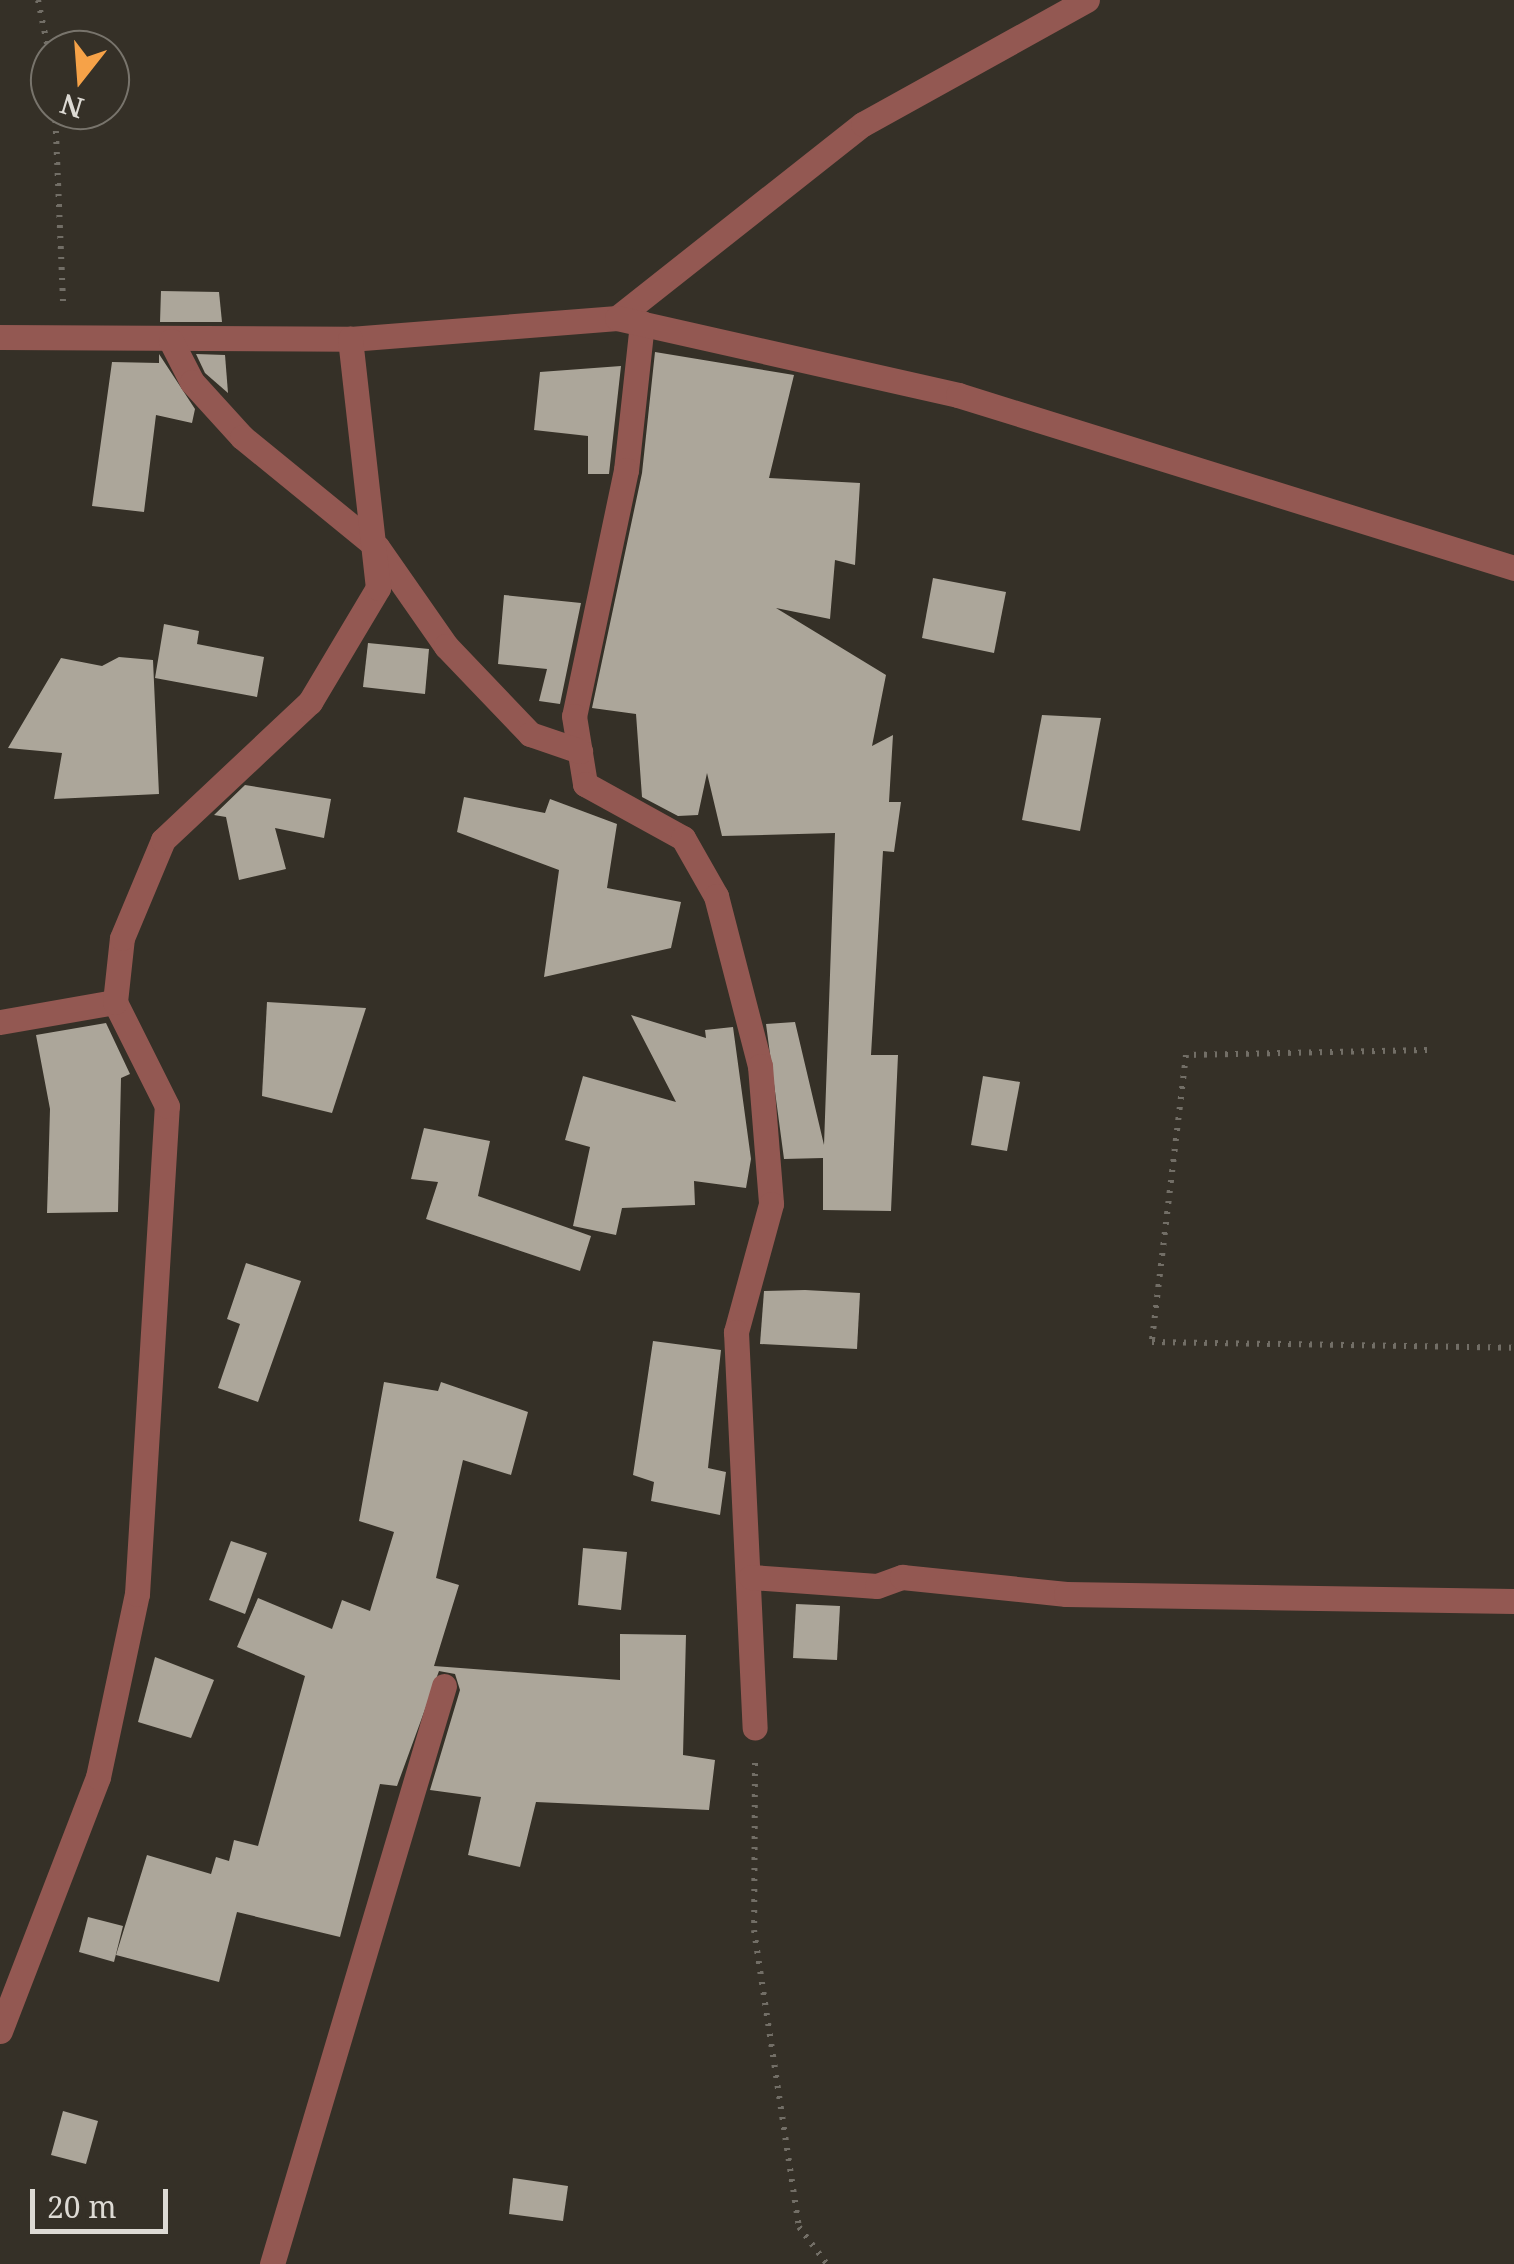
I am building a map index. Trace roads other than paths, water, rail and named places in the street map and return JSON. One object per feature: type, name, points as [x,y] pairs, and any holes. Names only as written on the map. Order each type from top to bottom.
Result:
[{"type":"street","points":[[755,1728],[752,1577],[736,1332],[770,1204],[760,1066],[716,896],[683,838],[585,784],[574,716],[626,470],[630,320],[863,124],[1086,0]]},
{"type":"street","points":[[0,338],[350,339],[630,320],[958,395],[1514,568]]},
{"type":"street","points":[[0,2032],[98,1777],[137,1594],[167,1106],[116,1002],[122,938],[162,840],[310,702],[378,588],[350,339]]},
{"type":"street","points":[[171,341],[192,382],[242,437],[371,541],[446,646],[530,734],[580,751]]},
{"type":"street","points":[[0,1022],[116,1002]]},
{"type":"street","points":[[752,1577],[876,1586],[902,1577],[1066,1594],[1514,1601]]},
{"type":"street","points":[[272,2264],[444,1686]]}]
